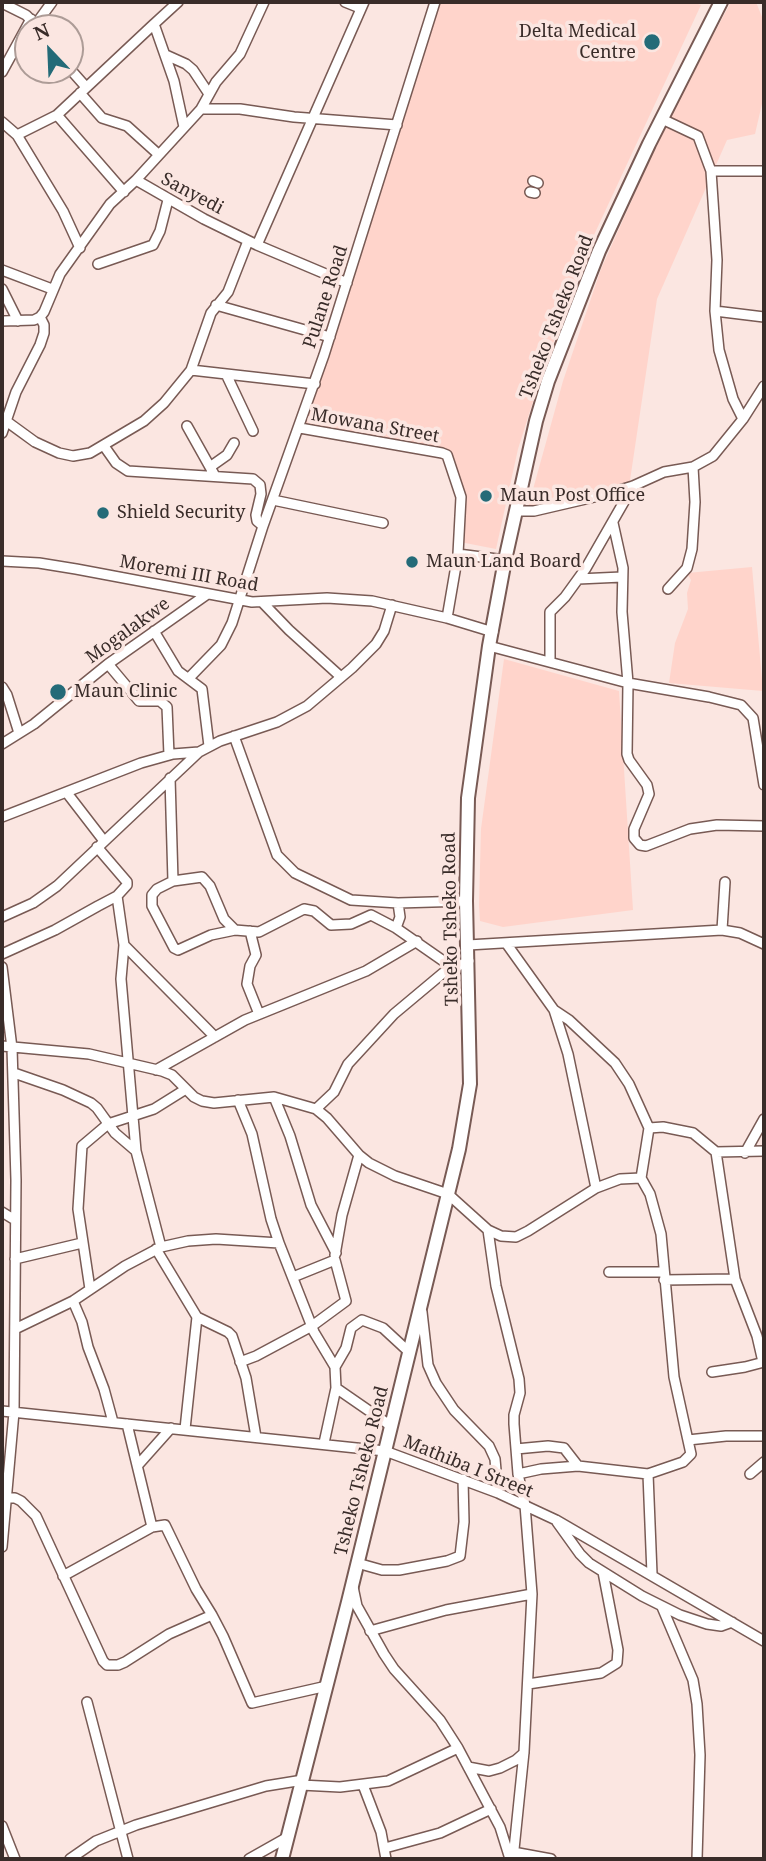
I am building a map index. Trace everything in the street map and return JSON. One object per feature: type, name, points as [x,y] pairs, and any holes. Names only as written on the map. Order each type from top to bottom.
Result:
[{"type":"highway","name":"Tsheko Tsheko Road","points":[[284,1858],[459,1149],[470,1084],[466,901],[468,798],[489,646],[536,422],[548,381],[599,251],[722,2]]},
{"type":"street","points":[[17,135],[57,115],[178,2]]},
{"type":"street","points":[[136,180],[201,109],[216,82],[240,54],[264,2]]},
{"type":"street","points":[[4,420],[35,442],[59,453],[74,456],[90,453],[144,421],[164,403],[191,370],[216,305],[228,292],[314,118],[351,35],[362,5],[345,2]]},
{"type":"street","name":"Pulane Road","points":[[189,678],[221,645],[232,623],[263,526],[315,384],[436,2]]},
{"type":"street","points":[[2,3],[14,7],[23,14]]},
{"type":"street","points":[[154,24],[166,55],[184,127]]},
{"type":"street","points":[[2,72],[14,55]]},
{"type":"street","points":[[166,55],[193,70],[209,94]]},
{"type":"street","points":[[79,84],[102,118],[127,126],[158,154]]},
{"type":"street","points":[[201,109],[240,108],[397,125]]},
{"type":"street","points":[[57,115],[124,192]]},
{"type":"street","points":[[662,119],[698,136],[711,171],[717,260],[715,311],[723,366],[733,399],[743,419]]},
{"type":"street","points":[[2,122],[17,135],[63,211],[80,248]]},
{"type":"street","points":[[711,171],[764,171]]},
{"type":"street","name":"Sanyedi","points":[[40,317],[60,274],[110,204],[136,180],[168,200],[252,243],[347,283]]},
{"type":"street","points":[[98,264],[153,245],[160,231],[168,200]]},
{"type":"street","points":[[2,270],[52,289]]},
{"type":"street","points":[[2,289],[18,321]]},
{"type":"street","points":[[216,305],[330,337]]},
{"type":"street","points":[[715,311],[764,317]]},
{"type":"street","points":[[2,321],[34,320],[40,317],[44,325],[36,357],[16,392],[4,420],[2,433]]},
{"type":"street","points":[[191,370],[315,384]]},
{"type":"street","points":[[226,374],[253,431]]},
{"type":"street","points":[[516,512],[534,511],[633,486],[664,472],[693,467],[713,456],[743,419],[764,386]]},
{"type":"street","points":[[187,426],[212,472]]},
{"type":"street","name":"Mowana Street","points":[[300,428],[447,455],[461,497],[458,554],[447,618]]},
{"type":"street","points":[[212,472],[234,443]]},
{"type":"street","points":[[104,446],[116,463],[128,471],[212,472],[253,479],[260,485],[261,494],[256,515],[257,521],[263,526]]},
{"type":"street","points":[[668,589],[687,568],[692,550],[695,502],[693,467]]},
{"type":"street","points":[[550,662],[550,611],[578,579],[633,486]]},
{"type":"street","points":[[274,500],[383,523]]},
{"type":"street","points":[[613,523],[623,568],[622,612],[628,683],[627,754],[647,785],[649,794],[633,834],[637,843],[646,846],[690,829],[717,825],[764,826]]},
{"type":"street","points":[[458,554],[505,560]]},
{"type":"street","name":"Moremi III Road","points":[[2,561],[39,563],[205,595],[263,603],[336,598],[392,605],[493,632]]},
{"type":"street","points":[[578,579],[622,577]]},
{"type":"street","name":"Mogalakwe","points":[[2,744],[34,724],[108,664],[205,595]]},
{"type":"street","points":[[263,603],[341,677]]},
{"type":"street","points":[[2,917],[33,903],[57,886],[199,752],[234,736],[292,716],[341,677],[376,644],[384,631],[392,605]]},
{"type":"street","points":[[154,631],[174,665],[202,689],[209,746]]},
{"type":"street","points":[[489,646],[628,683],[709,697],[746,708],[754,718],[764,785]]},
{"type":"street","points":[[108,664],[139,701],[160,701],[167,707],[169,755]]},
{"type":"street","points":[[2,687],[19,733]]},
{"type":"street","points":[[234,736],[274,847],[283,863],[295,873],[351,900],[398,903],[466,901]]},
{"type":"street","points":[[2,817],[141,763],[169,755],[199,752]]},
{"type":"street","points":[[170,778],[173,881]]},
{"type":"street","points":[[2,954],[117,896],[127,885],[67,793]]},
{"type":"street","points":[[235,930],[224,919],[204,878],[192,877],[173,881],[157,889],[152,895],[151,901],[175,948],[180,949],[211,935],[235,930],[250,932],[267,929],[296,913],[310,909],[331,925],[351,924],[371,915],[396,928],[452,967]]},
{"type":"street","points":[[722,930],[725,882]]},
{"type":"street","points":[[117,896],[124,945],[121,979],[136,1151],[158,1248],[197,1317],[230,1334],[249,1395],[256,1437]]},
{"type":"street","points":[[396,928],[400,917],[398,903]]},
{"type":"street","points":[[468,945],[722,930],[740,933],[764,944]]},
{"type":"street","points":[[250,932],[256,955],[250,966],[247,984],[259,1014]]},
{"type":"street","points":[[156,1070],[259,1014],[366,971],[416,941]]},
{"type":"street","points":[[506,943],[554,1010],[568,1054],[596,1188]]},
{"type":"street","points":[[124,945],[215,1037]]},
{"type":"street","points":[[316,1109],[334,1092],[348,1065],[394,1014],[452,967],[469,961]]},
{"type":"street","points":[[2,967],[14,1073],[15,1220],[14,1412],[4,1498],[2,1547]]},
{"type":"street","points":[[518,1474],[578,1466],[648,1474],[687,1460],[691,1454],[674,1377],[661,1234],[656,1209],[640,1178],[649,1128],[629,1084],[615,1063],[569,1020],[554,1010]]},
{"type":"street","points":[[2,1046],[54,1049],[172,1074],[186,1090],[202,1101],[214,1103],[274,1097],[316,1109],[359,1155],[395,1176],[448,1194],[488,1230],[501,1237],[516,1237],[596,1188],[620,1179],[640,1178]]},
{"type":"street","points":[[14,1073],[91,1103],[115,1133],[136,1151]]},
{"type":"street","points":[[90,1289],[82,1243],[78,1186],[82,1146],[108,1124],[134,1117],[168,1102],[186,1090]]},
{"type":"street","points":[[240,1362],[312,1326],[345,1301],[335,1257],[311,1205],[290,1136],[274,1097]]},
{"type":"street","points":[[237,1100],[252,1134],[279,1243],[312,1326],[335,1367],[336,1388],[324,1443]]},
{"type":"street","points":[[745,1153],[764,1119]]},
{"type":"street","points":[[649,1128],[672,1128],[693,1133],[716,1152],[764,1151]]},
{"type":"street","points":[[712,1372],[764,1362],[757,1336],[734,1279],[716,1152]]},
{"type":"street","points":[[335,1257],[342,1214],[359,1155]]},
{"type":"street","points":[[2,1212],[15,1220]]},
{"type":"street","points":[[488,1230],[496,1286],[519,1379],[519,1400],[514,1415],[516,1449],[525,1505],[532,1594],[524,1752],[512,1857]]},
{"type":"street","points":[[15,1329],[73,1301],[125,1266],[158,1248],[188,1241],[216,1239],[279,1243]]},
{"type":"street","points":[[15,1259],[82,1243]]},
{"type":"street","points":[[293,1276],[335,1257]]},
{"type":"street","points":[[609,1272],[734,1279]]},
{"type":"street","points":[[73,1301],[113,1422]]},
{"type":"street","points":[[422,1301],[428,1365],[454,1410],[492,1452],[498,1493]]},
{"type":"street","points":[[185,1429],[197,1317]]},
{"type":"street","points":[[335,1367],[346,1348],[351,1328],[362,1320],[383,1328],[409,1352]]},
{"type":"street","points":[[336,1388],[391,1426]]},
{"type":"street","name":"Mathiba I Street","points":[[2,1411],[385,1451],[498,1493],[556,1520],[764,1641]]},
{"type":"street","points":[[127,1424],[152,1527]]},
{"type":"street","points":[[138,1465],[170,1428]]},
{"type":"street","points":[[688,1440],[764,1436]]},
{"type":"street","points":[[516,1449],[548,1446],[564,1448],[578,1466]]},
{"type":"street","points":[[750,1474],[764,1462]]},
{"type":"street","points":[[648,1474],[652,1574]]},
{"type":"street","points":[[357,1563],[382,1570],[399,1570],[460,1556],[464,1522],[463,1479]]},
{"type":"street","points":[[4,1498],[21,1501],[36,1516],[107,1665],[125,1662],[169,1634],[212,1615]]},
{"type":"street","points":[[556,1520],[580,1554],[603,1572],[662,1607],[708,1624],[721,1626],[733,1622]]},
{"type":"street","points":[[63,1576],[162,1524],[168,1527],[196,1589],[223,1636],[252,1703],[327,1686]]},
{"type":"street","points":[[528,1684],[601,1673],[617,1663],[618,1650],[603,1572]]},
{"type":"street","points":[[352,1582],[357,1606],[370,1631],[394,1669],[440,1720],[458,1748],[491,1809],[512,1857]]},
{"type":"street","points":[[370,1631],[446,1610],[532,1594]]},
{"type":"street","points":[[662,1607],[690,1671],[697,1704],[700,1755],[697,1859]]},
{"type":"street","points":[[87,1702],[128,1859]]},
{"type":"street","points":[[70,1859],[96,1841],[121,1830],[267,1786],[302,1783],[363,1785],[399,1777],[458,1748]]},
{"type":"street","points":[[468,1767],[489,1770],[500,1768],[516,1760],[524,1752]]},
{"type":"street","points":[[363,1785],[385,1848],[386,1859]]},
{"type":"street","points":[[385,1848],[440,1833],[491,1809]]},
{"type":"street","points":[[2,1826],[15,1859]]},
{"type":"street","points":[[249,1859],[288,1837]]},
{"type":"street","points":[[512,1857],[551,1859]]},
{"type":"shaded area","points":[[434,2],[692,2],[701,5],[594,235],[544,367],[518,449],[496,549],[460,542],[463,492],[447,449],[301,422]]},
{"type":"shaded area","points":[[731,2],[756,2],[764,22],[764,95],[755,134],[727,140],[657,299],[629,487],[527,511],[563,381],[601,269],[669,117]]},
{"type":"shaded area","points":[[752,567],[763,691],[669,683],[675,643],[688,609],[687,593],[691,580],[687,573]]},
{"type":"shaded area","points":[[504,659],[619,691],[633,910],[503,927],[480,921],[481,829]]},
{"type":"place","name":"Delta Medical Centre","points":[[652,42]]},
{"type":"place","name":"Maun Post Office","points":[[486,496]]},
{"type":"place","name":"Shield Security","points":[[103,513]]},
{"type":"place","name":"Maun Land Board","points":[[412,562]]},
{"type":"place","name":"Maun Clinic","points":[[58,692]]}]
